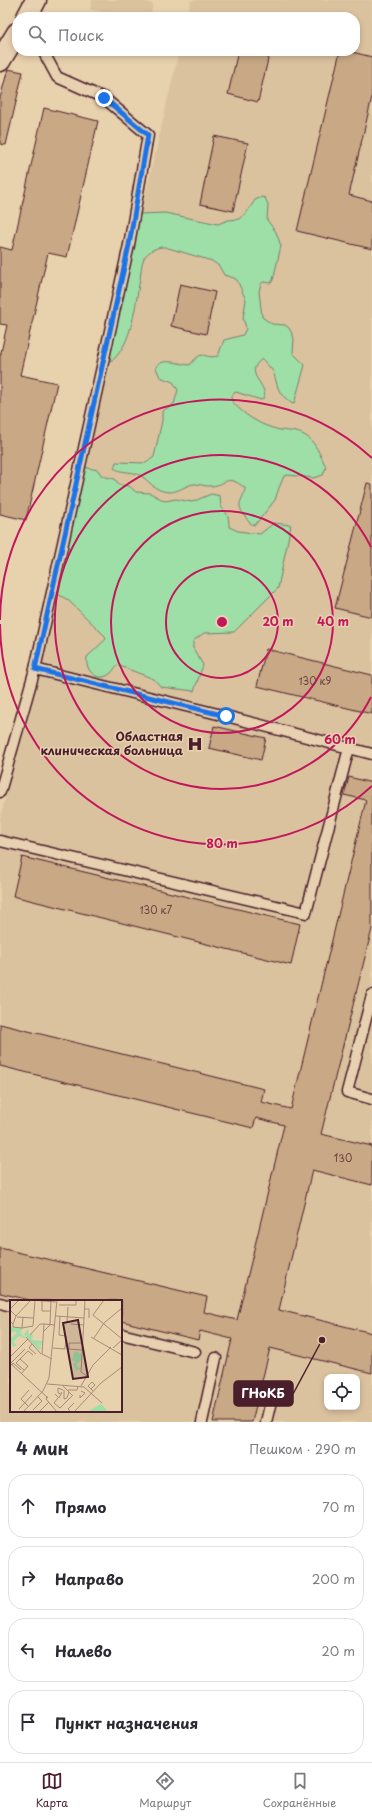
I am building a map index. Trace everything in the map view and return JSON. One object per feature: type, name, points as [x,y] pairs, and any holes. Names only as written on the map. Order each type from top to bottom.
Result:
[{"type":"street","points":[[30,12],[36,0]]},
{"type":"street","points":[[0,61],[12,41]]},
{"type":"lane","points":[[0,792],[35,669],[129,245],[148,135],[104,98],[57,77],[46,56]]},
{"type":"lane","points":[[35,669],[372,754]]},
{"type":"lane","points":[[0,841],[306,913],[350,748]]},
{"type":"lane","points":[[372,995],[347,1092],[372,1099]]},
{"type":"lane","points":[[0,1303],[10,1306]]},
{"type":"lane","points":[[122,1334],[195,1352]]},
{"type":"lane","points":[[202,1422],[216,1358]]},
{"type":"lane","points":[[266,1422],[273,1392]]},
{"type":"shaded area","points":[[92,0],[140,0],[153,4],[151,12],[101,12],[90,9]]},
{"type":"shaded area","name":"Областная клиническая больница","points":[[191,0],[372,0],[372,1422],[0,1422],[0,819],[178,56],[360,56],[360,12],[188,12]]},
{"type":"green space","points":[[262,197],[265,198],[268,204],[267,220],[276,232],[281,246],[273,280],[271,283],[263,282],[259,291],[262,317],[272,324],[285,325],[289,328],[294,338],[293,353],[305,365],[294,404],[281,394],[273,371],[262,359],[254,369],[255,374],[263,388],[264,398],[261,400],[236,392],[233,394],[231,400],[247,415],[259,423],[280,430],[299,433],[308,437],[317,449],[326,467],[323,475],[313,478],[288,475],[284,476],[275,500],[255,525],[249,522],[240,508],[240,502],[245,488],[234,481],[227,481],[209,486],[193,484],[169,492],[155,487],[137,474],[119,471],[114,468],[116,462],[146,463],[154,457],[162,421],[162,411],[174,404],[178,390],[173,382],[160,377],[156,368],[157,365],[164,362],[172,362],[190,365],[201,355],[209,357],[218,356],[224,340],[243,335],[246,328],[243,318],[246,300],[237,280],[224,275],[219,266],[212,261],[165,247],[156,248],[145,256],[142,263],[135,311],[125,343],[113,360],[104,361],[139,214],[165,213],[218,224],[228,220],[239,219],[247,212],[255,200]]},
{"type":"green space","points":[[78,466],[98,470],[102,476],[115,479],[119,485],[129,486],[136,492],[150,493],[165,501],[176,499],[192,502],[211,494],[220,496],[221,507],[228,516],[229,527],[238,531],[260,534],[274,523],[291,525],[278,588],[234,632],[204,633],[193,641],[193,648],[203,665],[194,691],[161,687],[154,679],[117,665],[111,673],[102,677],[93,674],[90,671],[87,657],[106,639],[105,636],[68,600],[49,589]]},
{"type":"building","points":[[360,54],[372,57],[372,97],[349,195],[372,201],[372,249],[297,231],[339,56],[360,56]]},
{"type":"building","points":[[237,56],[269,56],[258,102],[228,94]]},
{"type":"building","points":[[8,69],[23,72],[6,145],[0,144],[0,98]]},
{"type":"building","points":[[44,108],[98,121],[67,257],[48,253],[20,375],[57,383],[26,520],[0,514],[0,357],[7,325],[0,324],[0,247],[12,250]]},
{"type":"building","points":[[214,136],[248,143],[233,211],[200,204]]},
{"type":"building","points":[[180,284],[215,292],[206,334],[171,326]]},
{"type":"building","points":[[367,483],[372,484],[372,617],[335,608]]},
{"type":"building","points":[[266,649],[372,675],[372,714],[257,686]]},
{"type":"building","points":[[214,726],[266,738],[261,760],[209,748]]},
{"type":"building","points":[[349,777],[372,783],[372,929],[321,1134],[372,1146],[372,1185],[312,1170],[279,1310],[372,1333],[372,1373],[270,1348],[252,1422],[213,1422],[232,1339],[200,1331],[198,1340],[122,1321],[122,1300],[30,1300],[0,1293],[0,1248],[207,1297],[204,1312],[237,1320],[284,1125],[256,1118],[253,1128],[0,1066],[0,1024],[264,1089],[261,1102],[291,1109],[366,800],[344,795]]},
{"type":"building","points":[[22,857],[300,924],[291,965],[13,896]]},
{"type":"place","name":"Областная клиническая больница","points":[[195,744]]},
{"type":"place","name":"ГНоКБ","points":[[322,1340]]},
{"type":"route","points":[[104,98],[148,135],[129,245],[35,669],[226,716]]}]
